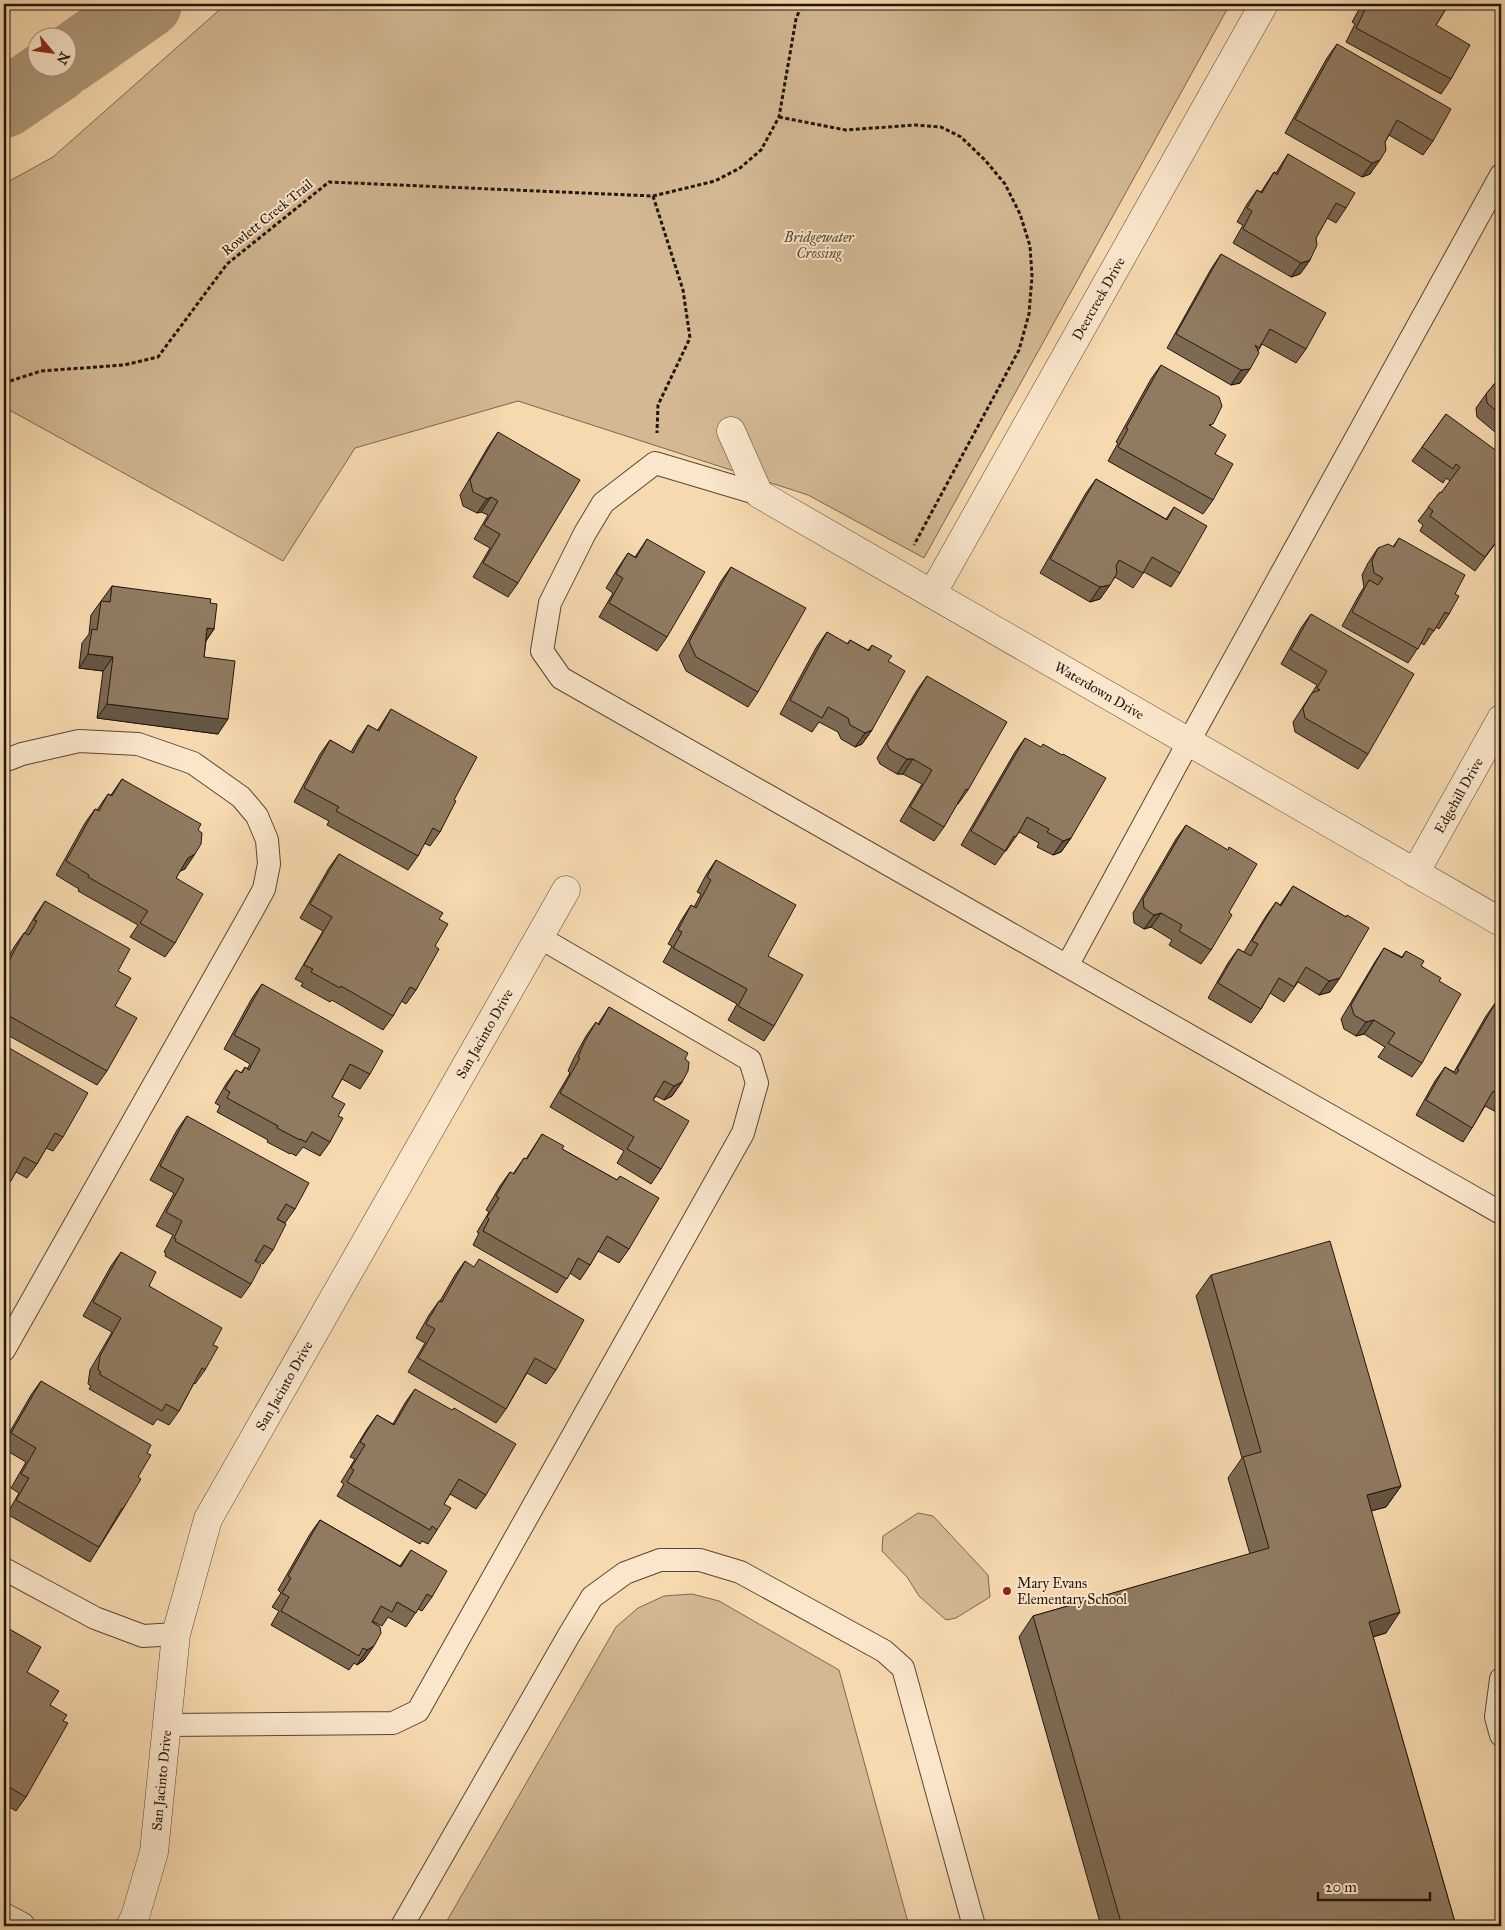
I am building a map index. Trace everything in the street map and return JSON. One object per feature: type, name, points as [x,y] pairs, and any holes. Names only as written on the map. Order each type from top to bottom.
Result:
[{"type":"street","name":"Deercreek Drive","points":[[932,594],[1264,4]]},
{"type":"street","points":[[731,431],[759,494]]},
{"type":"street","name":"Waterdown Drive","points":[[759,494],[1501,922]]},
{"type":"street","name":"Edgehill Drive","points":[[1415,873],[1501,719]]},
{"type":"street","name":"San Jacinto Drive","points":[[130,1926],[135,1917],[154,1852],[176,1634],[208,1519],[566,890]]},
{"type":"street","points":[[4,1917],[21,1926]]},
{"type":"lane","points":[[1067,966],[1501,175]]},
{"type":"lane","points":[[759,494],[655,463],[603,503],[585,533],[550,603],[542,651],[561,678],[1501,1213]]},
{"type":"lane","points":[[4,761],[22,754],[79,741],[138,744],[193,763],[241,797],[257,816],[267,840],[269,864],[264,889],[4,1350]]},
{"type":"lane","points":[[168,1725],[393,1723],[418,1711],[743,1132],[757,1082],[750,1060],[539,938]]},
{"type":"lane","points":[[402,1926],[592,1597],[625,1572],[660,1560],[700,1560],[740,1572],[884,1651],[903,1668],[974,1926]]},
{"type":"lane","points":[[4,1569],[95,1618],[143,1636],[176,1634]]},
{"type":"lane","points":[[1501,1679],[1496,1717],[1501,1735]]},
{"type":"path","name":"Rowlett Creek Trail","points":[[4,383],[41,371],[124,365],[158,357],[227,264],[329,182],[653,196],[715,181],[740,168],[761,150],[779,117],[796,19],[802,4]]},
{"type":"path","points":[[779,117],[846,130],[915,125],[932,126],[961,137],[985,160],[1005,184],[1020,214],[1030,246],[1032,276],[1029,314],[1019,350],[898,574]]},
{"type":"path","points":[[653,196],[683,290],[690,338],[658,405],[655,463]]},
{"type":"green space","name":"Bridgewater Crossing","points":[[226,4],[1230,4],[924,558],[808,495],[518,401],[355,448],[283,561],[4,407],[4,184],[53,157]]},
{"type":"green space","points":[[918,1513],[933,1516],[988,1575],[990,1597],[956,1618],[946,1620],[919,1596],[907,1577],[882,1551],[883,1536]]},
{"type":"green space","points":[[692,1594],[719,1601],[839,1670],[909,1926],[444,1926],[616,1627],[638,1608],[664,1596]]},
{"type":"building","points":[[1364,4],[1449,4],[1436,25],[1470,45],[1451,79],[1356,28],[1365,10],[1362,8]]},
{"type":"building","points":[[1337,44],[1451,109],[1433,141],[1397,120],[1385,142],[1386,150],[1380,160],[1372,163],[1295,119]]},
{"type":"building","points":[[1288,154],[1355,193],[1346,208],[1336,203],[1316,238],[1317,245],[1310,260],[1301,263],[1243,229],[1252,211],[1247,208],[1257,190],[1262,193],[1274,172],[1277,175]]},
{"type":"building","points":[[1221,254],[1326,313],[1306,349],[1270,329],[1259,348],[1255,345],[1259,353],[1250,369],[1241,370],[1176,334]]},
{"type":"building","points":[[1161,365],[1219,397],[1222,406],[1213,424],[1209,425],[1226,435],[1215,454],[1233,464],[1213,500],[1118,447],[1128,429],[1126,428]]},
{"type":"building","points":[[1501,376],[1501,415],[1487,403],[1486,394]]},
{"type":"building","points":[[1446,414],[1501,454],[1501,535],[1485,557],[1430,516],[1433,511],[1428,507],[1460,467],[1456,464],[1453,469],[1422,447]]},
{"type":"building","points":[[498,432],[580,480],[518,583],[483,563],[500,534],[484,525],[498,501],[491,497],[487,499],[473,492],[470,480]]},
{"type":"building","points":[[1096,479],[1167,520],[1174,507],[1207,526],[1180,573],[1152,557],[1143,573],[1119,560],[1116,566],[1117,573],[1110,585],[1100,587],[1050,559]]},
{"type":"building","points":[[1399,538],[1465,575],[1455,594],[1459,596],[1449,614],[1445,612],[1434,631],[1429,628],[1418,649],[1352,612],[1369,580],[1378,585],[1383,578],[1374,573],[1372,561],[1378,548],[1388,544],[1394,547]]},
{"type":"building","points":[[647,539],[705,572],[667,637],[609,603],[623,578],[616,574],[628,553],[636,558]]},
{"type":"building","points":[[731,567],[806,608],[758,692],[696,657],[689,642]]},
{"type":"building","points":[[112,586],[211,599],[210,603],[217,604],[214,629],[207,628],[204,657],[235,661],[228,719],[107,704],[113,657],[88,654],[92,629],[97,630],[101,601],[110,602]]},
{"type":"building","points":[[1311,614],[1414,674],[1368,754],[1305,718],[1303,708],[1312,693],[1320,690],[1317,688],[1327,671],[1291,650]]},
{"type":"building","points":[[827,632],[848,644],[850,640],[869,651],[872,645],[892,656],[888,661],[905,671],[872,730],[865,733],[850,725],[848,718],[828,707],[822,718],[790,700]]},
{"type":"building","points":[[927,676],[1007,722],[968,790],[966,789],[944,827],[910,807],[932,770],[913,759],[907,759],[890,750],[887,744]]},
{"type":"building","points":[[391,709],[477,757],[454,800],[456,801],[440,832],[433,828],[418,856],[336,811],[339,807],[304,788],[330,740],[353,753],[368,725],[379,731]]},
{"type":"building","points":[[1025,738],[1041,747],[1043,744],[1106,778],[1071,838],[1063,841],[1047,832],[1049,829],[1027,817],[1016,837],[1014,836],[1005,851],[971,831]]},
{"type":"building","points":[[122,779],[201,824],[198,830],[202,833],[201,844],[195,854],[188,858],[176,878],[203,894],[175,943],[140,923],[148,911],[88,877],[89,875],[66,861],[95,809],[99,811],[108,794],[112,796]]},
{"type":"building","points":[[1186,825],[1228,850],[1229,847],[1257,864],[1229,912],[1232,915],[1211,950],[1179,931],[1182,925],[1161,913],[1154,915],[1144,908],[1143,899]]},
{"type":"building","points":[[339,854],[443,913],[439,919],[448,924],[435,946],[439,949],[416,990],[410,987],[393,1016],[341,986],[340,988],[311,972],[313,969],[304,965],[332,917],[310,904]]},
{"type":"building","points":[[716,860],[796,905],[768,956],[803,975],[774,1026],[738,1006],[747,989],[673,948],[682,932],[678,930],[691,905],[696,908],[711,880],[707,877]]},
{"type":"building","points":[[1293,886],[1369,928],[1340,978],[1329,981],[1306,967],[1294,987],[1279,978],[1261,1009],[1218,983],[1238,949],[1251,956],[1258,944],[1252,941],[1276,902],[1281,906]]},
{"type":"building","points":[[45,901],[130,949],[118,971],[131,978],[115,1006],[137,1018],[107,1071],[4,1013],[4,987],[9,976],[4,973],[4,970],[24,933],[29,935],[37,921],[34,920]]},
{"type":"building","points":[[1384,948],[1402,958],[1406,951],[1424,961],[1421,966],[1441,978],[1439,981],[1461,994],[1422,1063],[1388,1043],[1395,1033],[1374,1020],[1366,1022],[1354,1015],[1351,1005]]},
{"type":"building","points":[[262,984],[383,1051],[370,1074],[350,1064],[332,1097],[345,1104],[338,1116],[343,1118],[330,1142],[312,1132],[306,1142],[300,1140],[227,1098],[230,1092],[225,1089],[236,1070],[242,1073],[245,1067],[249,1070],[260,1049],[234,1035]]},
{"type":"building","points":[[1496,1002],[1501,1005],[1501,1096],[1493,1091],[1472,1128],[1426,1100],[1445,1067],[1456,1074],[1459,1070],[1457,1069]]},
{"type":"building","points":[[609,1007],[688,1053],[685,1059],[689,1062],[688,1071],[682,1082],[674,1086],[664,1081],[653,1100],[689,1121],[661,1169],[627,1149],[634,1137],[560,1093],[580,1058],[578,1057],[584,1043],[596,1022],[599,1025]]},
{"type":"building","points":[[4,1045],[88,1093],[63,1137],[55,1133],[37,1164],[24,1157],[11,1181],[4,1177]]},
{"type":"building","points":[[187,1116],[309,1183],[295,1209],[286,1204],[277,1219],[286,1224],[273,1250],[264,1245],[255,1261],[261,1265],[251,1284],[175,1241],[176,1239],[174,1238],[182,1221],[166,1212],[184,1179],[160,1166]]},
{"type":"building","points":[[542,1134],[564,1146],[562,1149],[617,1180],[620,1176],[659,1198],[629,1249],[607,1236],[590,1265],[578,1258],[567,1279],[483,1231],[489,1219],[487,1217],[499,1198],[496,1196],[510,1172],[514,1174],[524,1158],[527,1159]]},
{"type":"building","points":[[1330,1241],[1401,1486],[1367,1495],[1400,1612],[1369,1622],[1456,1926],[1122,1926],[1033,1616],[1269,1548],[1243,1457],[1261,1452],[1211,1275]]},
{"type":"building","points":[[121,1252],[156,1272],[149,1286],[222,1328],[213,1345],[218,1347],[205,1370],[202,1368],[179,1411],[166,1404],[162,1411],[99,1374],[101,1372],[98,1370],[100,1356],[121,1318],[93,1302]]},
{"type":"building","points":[[479,1259],[584,1320],[556,1370],[535,1358],[506,1409],[418,1358],[435,1329],[426,1324],[439,1301],[442,1302],[465,1261],[474,1267]]},
{"type":"building","points":[[41,1381],[151,1445],[147,1453],[151,1455],[138,1477],[141,1479],[99,1547],[16,1500],[29,1478],[21,1474],[36,1448],[11,1433]]},
{"type":"building","points":[[415,1389],[452,1410],[454,1408],[516,1444],[486,1495],[459,1479],[444,1504],[451,1508],[437,1530],[432,1526],[430,1530],[347,1482],[354,1470],[351,1468],[365,1445],[360,1442],[377,1415],[394,1425]]},
{"type":"building","points":[[320,1520],[401,1567],[411,1550],[447,1571],[432,1597],[427,1594],[416,1613],[397,1602],[392,1612],[381,1606],[372,1622],[380,1627],[381,1633],[374,1646],[367,1650],[363,1648],[359,1656],[281,1611],[289,1597],[282,1593],[291,1578],[288,1576]]},
{"type":"building","points":[[4,1626],[41,1647],[27,1672],[59,1691],[50,1705],[67,1715],[63,1721],[68,1723],[26,1797],[4,1784]]},
{"type":"waterway","points":[[78,53],[148,4]]},
{"type":"waterway","points":[[4,104],[42,78]]},
{"type":"place","name":"Mary Evans Elementary School","points":[[1007,1591]]}]
